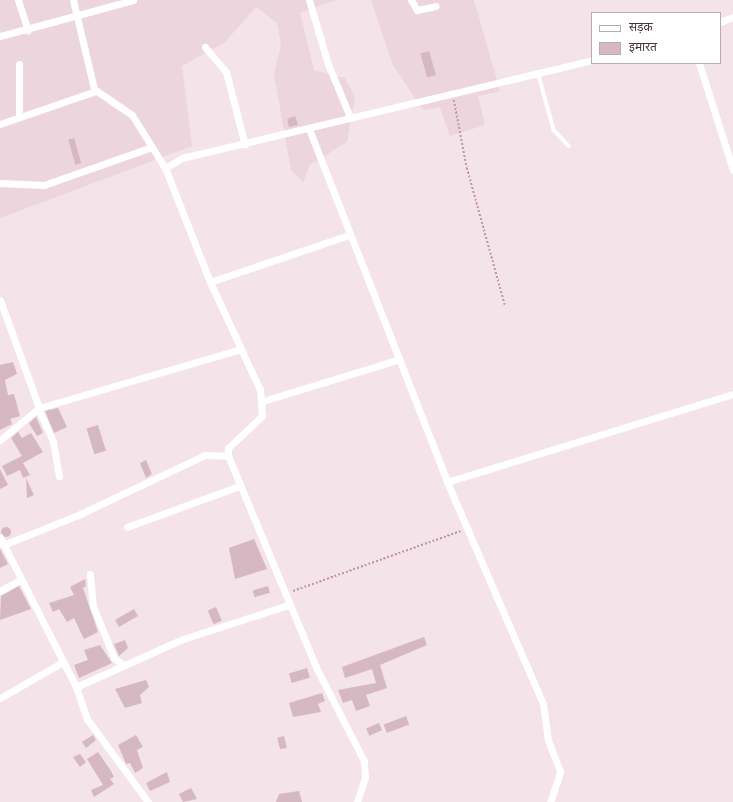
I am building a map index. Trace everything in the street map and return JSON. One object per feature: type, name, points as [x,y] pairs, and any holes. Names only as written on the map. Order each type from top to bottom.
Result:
[{"type":"street","points":[[18,0],[28,30]]},
{"type":"street","points":[[73,0],[96,91],[132,115],[165,168],[210,282],[263,401],[258,423],[228,448],[228,456],[288,605],[364,761],[365,777],[357,802]]},
{"type":"street","points":[[0,36],[28,30],[133,0]]},
{"type":"street","points":[[309,0],[328,64],[350,117]]},
{"type":"street","points":[[411,0],[417,10],[436,6]]},
{"type":"street","points":[[721,22],[733,17]]},
{"type":"street","points":[[205,48],[226,72],[245,145]]},
{"type":"street","points":[[165,168],[175,160],[245,145],[350,117],[537,71],[591,60]]},
{"type":"street","points":[[19,64],[19,116]]},
{"type":"street","points":[[699,64],[733,170]]},
{"type":"street","points":[[0,124],[19,116],[96,91]]},
{"type":"street","points":[[308,129],[466,529],[545,712],[548,740],[560,772],[550,802]]},
{"type":"street","points":[[0,183],[44,185],[152,147]]},
{"type":"street","points":[[210,282],[349,235]]},
{"type":"street","points":[[0,300],[39,409],[54,442],[59,476]]},
{"type":"street","points":[[0,440],[39,409],[241,349]]},
{"type":"street","points":[[263,401],[400,359]]},
{"type":"street","points":[[447,482],[733,394]]},
{"type":"street","points":[[3,545],[78,515],[206,455],[228,456]]},
{"type":"street","points":[[127,527],[239,486]]},
{"type":"street","points":[[0,537],[20,580],[76,687],[87,719],[148,802]]},
{"type":"street","points":[[90,574],[93,606],[114,658],[122,664]]},
{"type":"street","points":[[0,591],[20,580]]},
{"type":"street","points":[[76,687],[122,664],[183,640],[288,605]]},
{"type":"street","points":[[0,698],[63,662]]},
{"type":"lane","points":[[537,71],[554,130],[569,146]]},
{"type":"path","points":[[453,92],[467,168],[505,305]]},
{"type":"path","points":[[284,594],[466,529]]},
{"type":"shaded area","points":[[0,0],[336,0],[300,13],[314,70],[345,78],[355,97],[347,142],[310,165],[303,182],[291,170],[274,74],[281,45],[277,23],[256,7],[225,42],[182,66],[192,146],[0,218]]},
{"type":"shaded area","points":[[371,0],[474,0],[500,91],[478,96],[485,125],[450,136],[440,107],[423,110],[393,65]]},
{"type":"building","points":[[429,51],[436,75],[427,78],[420,53]]},
{"type":"building","points":[[295,116],[298,125],[289,127],[287,119]]},
{"type":"building","points":[[74,138],[81,163],[75,165],[68,140]]},
{"type":"building","points":[[13,362],[17,374],[5,380],[8,395],[14,394],[20,416],[10,419],[12,424],[0,430],[0,365]]},
{"type":"building","points":[[58,408],[67,427],[54,433],[45,411]]},
{"type":"building","points":[[36,417],[43,433],[37,436],[29,423]]},
{"type":"building","points":[[98,425],[106,451],[94,454],[87,429]]},
{"type":"building","points":[[18,432],[22,438],[31,433],[43,452],[23,463],[30,475],[23,478],[20,470],[7,476],[2,466],[22,456],[11,438]]},
{"type":"building","points":[[146,460],[152,474],[146,478],[140,463]]},
{"type":"building","points":[[0,469],[8,485],[0,489]]},
{"type":"building","points":[[26,478],[34,495],[27,498]]},
{"type":"building","points":[[6,527],[11,532],[6,537],[1,532]]},
{"type":"building","points":[[254,539],[267,569],[235,579],[229,548]]},
{"type":"building","points":[[0,549],[8,564],[0,568]]},
{"type":"building","points":[[85,579],[86,586],[83,588],[98,632],[84,639],[74,618],[67,622],[59,609],[53,612],[49,603],[74,595],[70,587]]},
{"type":"building","points":[[19,586],[31,609],[0,620],[1,596]]},
{"type":"building","points":[[268,586],[270,593],[255,597],[253,590]]},
{"type":"building","points":[[216,607],[222,621],[214,624],[208,611]]},
{"type":"building","points":[[134,609],[138,616],[119,627],[115,620]]},
{"type":"building","points":[[424,637],[427,645],[380,665],[387,688],[366,695],[370,706],[356,711],[352,700],[343,703],[338,690],[376,683],[372,669],[345,678],[342,667]]},
{"type":"building","points":[[125,640],[128,648],[119,656],[114,644]]},
{"type":"building","points":[[100,645],[112,663],[79,678],[74,665],[88,660],[84,650]]},
{"type":"building","points":[[307,668],[310,678],[292,683],[289,674]]},
{"type":"building","points":[[146,680],[149,687],[140,695],[142,703],[125,708],[115,689]]},
{"type":"building","points":[[322,693],[325,701],[318,704],[321,712],[293,717],[289,703]]},
{"type":"building","points":[[406,716],[409,724],[387,733],[384,725]]},
{"type":"building","points":[[379,723],[382,730],[369,736],[366,728]]},
{"type":"building","points":[[93,735],[96,740],[86,748],[82,742]]},
{"type":"building","points":[[136,735],[143,747],[137,750],[143,768],[135,773],[130,763],[126,764],[118,745]]},
{"type":"building","points":[[284,736],[287,748],[280,749],[277,738]]},
{"type":"building","points":[[98,752],[114,777],[110,779],[114,784],[94,797],[91,790],[103,785],[87,759]]},
{"type":"building","points":[[80,754],[86,762],[80,767],[73,757]]},
{"type":"building","points":[[167,772],[170,782],[150,791],[146,783]]},
{"type":"building","points":[[191,788],[197,799],[183,802],[179,794]]},
{"type":"building","points":[[299,791],[302,802],[276,802],[279,794]]}]
